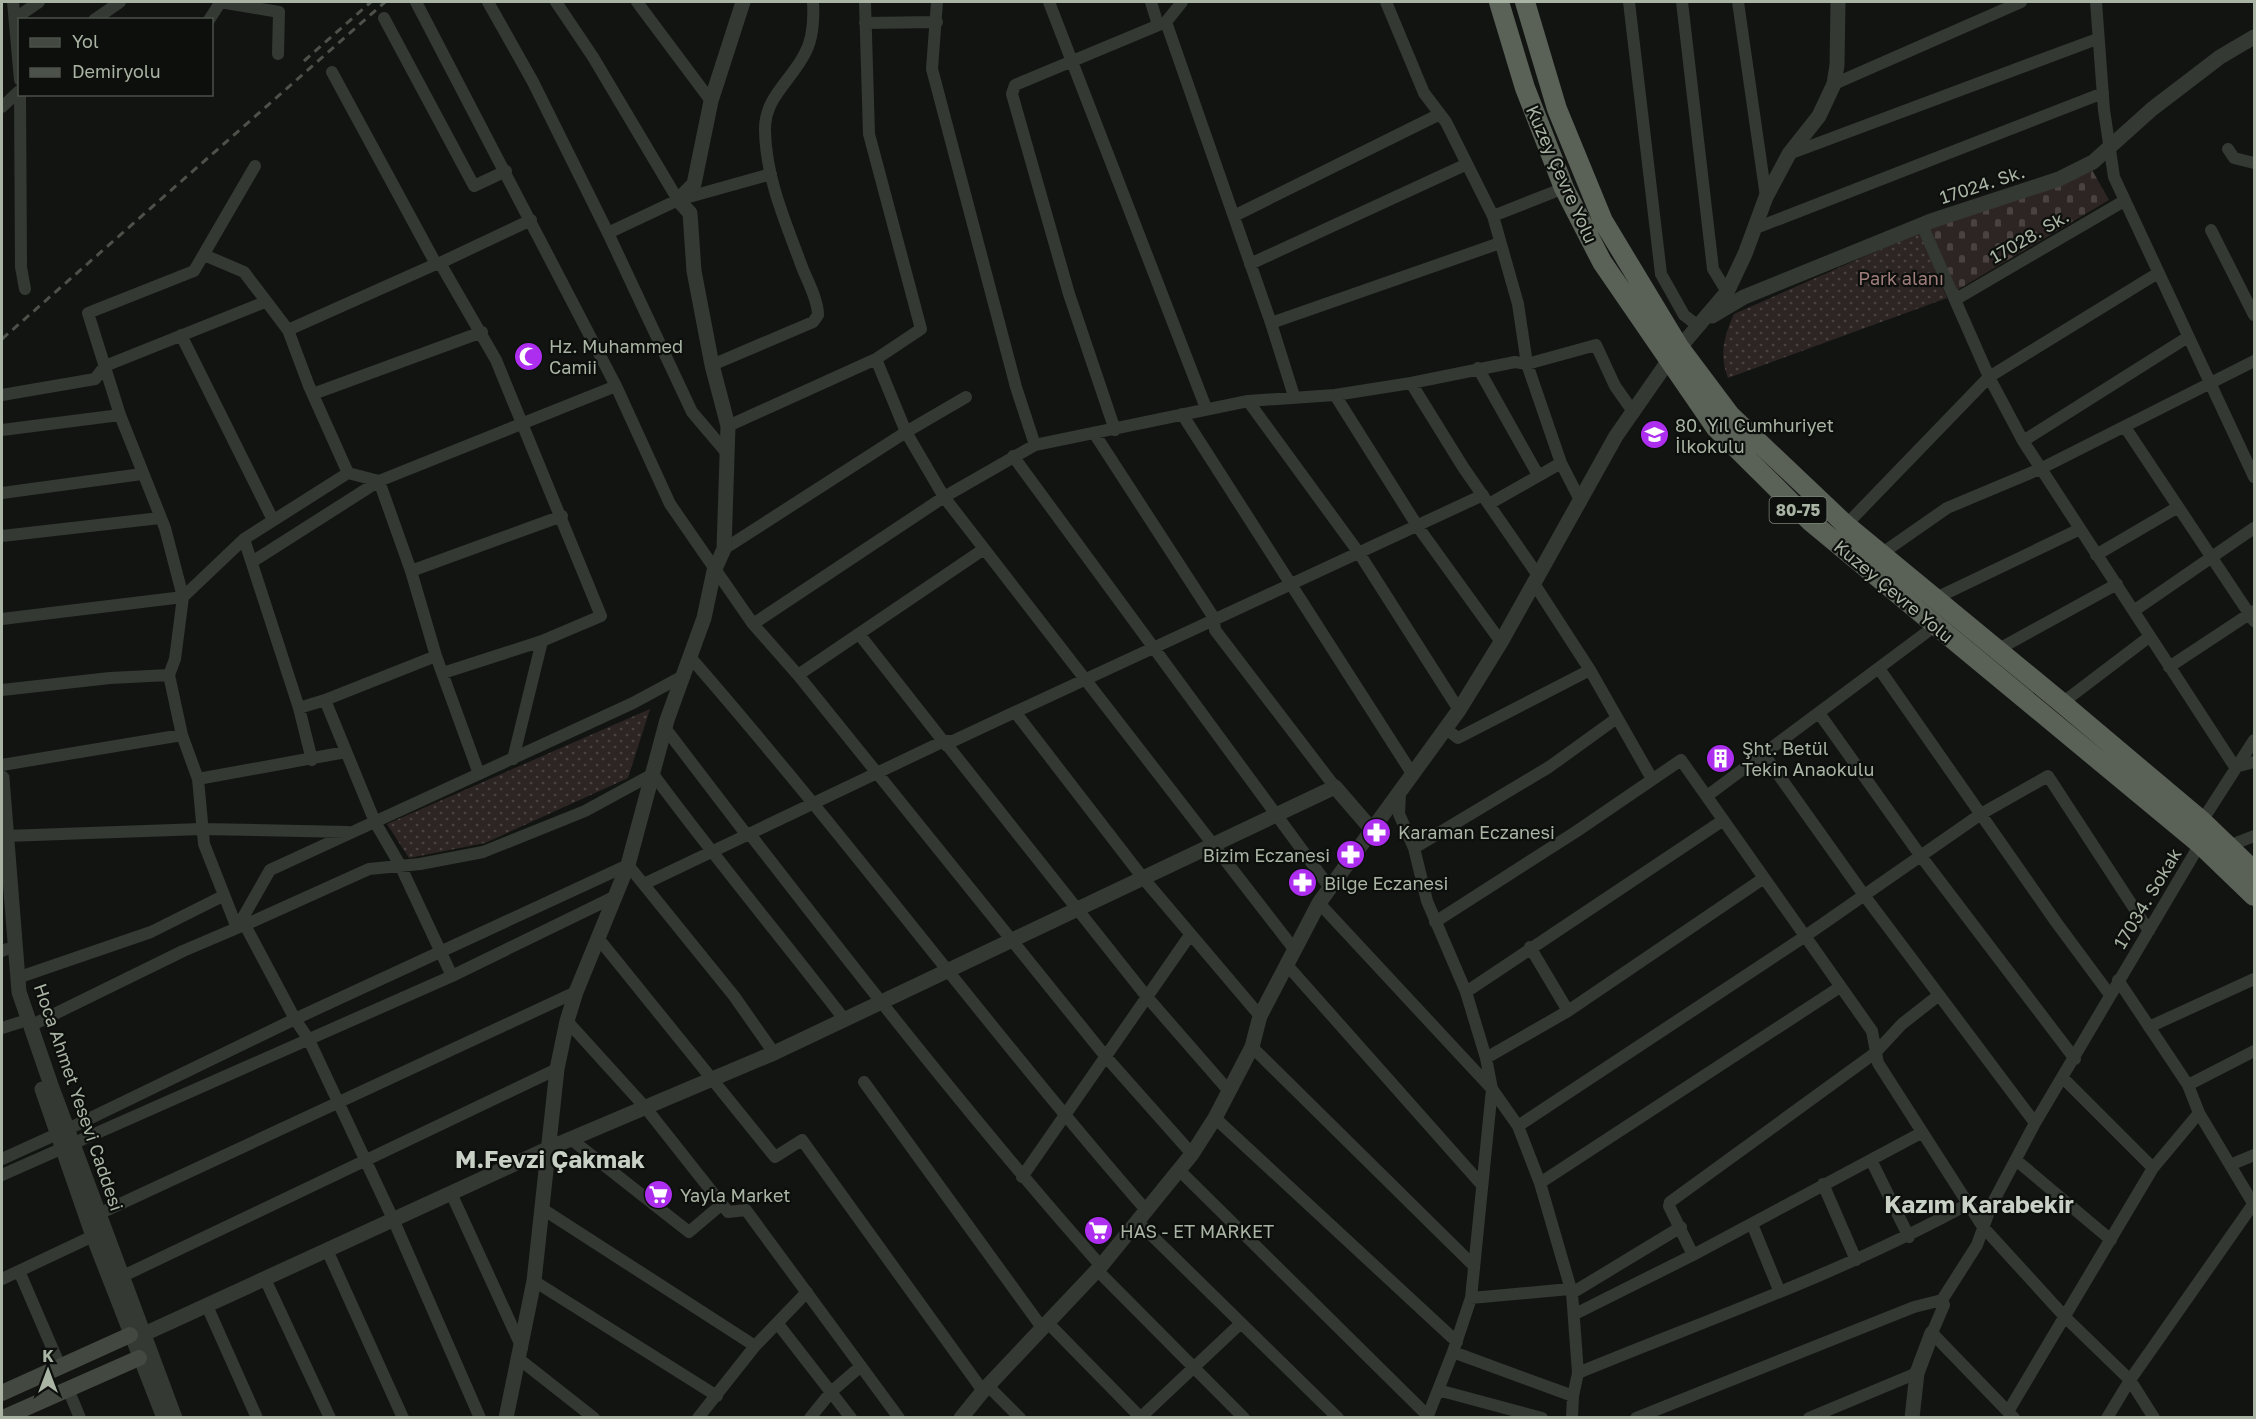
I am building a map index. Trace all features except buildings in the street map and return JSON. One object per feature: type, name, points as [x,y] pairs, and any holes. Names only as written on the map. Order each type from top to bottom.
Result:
[{"type":"highway","name":"Kuzey Çevre Yolu","points":[[1499,2],[1525,88],[1564,188],[1602,262],[1674,354],[1730,415],[1845,525],[2202,821],[2254,872]]},
{"type":"highway","name":"Kuzey Çevre Yolu","points":[[1525,2],[1557,109],[1603,220],[1674,354],[1724,436],[1810,522],[2200,844],[2254,896]]},
{"type":"main road","points":[[2,1393],[136,1335]]},
{"type":"main road","points":[[5,1417],[139,1358]]},
{"type":"street","points":[[14,2],[18,44]]},
{"type":"street","points":[[17,17],[39,2]]},
{"type":"street","points":[[97,18],[120,2]]},
{"type":"street","points":[[210,18],[220,2],[281,7],[278,54]]},
{"type":"street","points":[[416,2],[616,386],[670,504],[714,571],[753,624],[798,675],[1106,1057],[1192,1154]]},
{"type":"street","points":[[489,2],[533,82],[608,233],[692,412],[726,452]]},
{"type":"street","points":[[507,1417],[534,1281],[557,1069],[567,1021],[576,992],[628,865],[665,728],[704,618],[714,571],[724,549],[728,426],[712,365],[694,271],[690,213],[678,200],[593,57],[556,2]]},
{"type":"street","points":[[637,2],[711,101]]},
{"type":"street","points":[[678,200],[694,184],[711,101],[743,2]]},
{"type":"street","points":[[712,365],[813,322],[818,315],[766,158],[765,117],[777,92],[804,56],[811,37],[813,2]]},
{"type":"street","points":[[728,426],[876,359],[921,329],[868,134],[865,2]]},
{"type":"street","points":[[937,2],[932,69],[1016,387],[1035,445]]},
{"type":"street","points":[[1049,2],[1206,408]]},
{"type":"street","points":[[1151,2],[1162,23],[1234,216],[1271,323],[1293,396]]},
{"type":"street","points":[[1115,430],[1068,294],[1012,94],[1015,86],[1162,23],[1182,2]]},
{"type":"street","points":[[1386,2],[1424,93],[1440,114],[1493,216],[1518,304],[1527,364],[1561,464],[1581,502]]},
{"type":"street","points":[[1629,2],[1661,274],[1684,315],[1697,325]]},
{"type":"street","points":[[1682,2],[1713,269],[1726,292]]},
{"type":"street","points":[[1738,2],[1766,197]]},
{"type":"street","points":[[962,1418],[985,1388],[1099,1268],[1192,1154],[1215,1118],[1252,1047],[1260,1016],[1319,903],[1459,710],[1501,642],[1616,436],[1674,354],[1726,292],[1756,228],[1766,197],[1789,153],[1819,116],[1834,84],[1837,65],[1838,2]]},
{"type":"street","points":[[1834,84],[2021,2]]},
{"type":"street","points":[[2096,2],[2097,39],[2114,177],[2254,477]]},
{"type":"street","points":[[384,18],[474,186],[506,171]]},
{"type":"street","points":[[865,23],[936,22]]},
{"type":"street","name":"17024. Sk.","points":[[1697,325],[1744,297],[1922,225],[2059,179],[2093,162],[2110,144],[2220,57],[2254,37]]},
{"type":"street","points":[[1789,153],[2097,39]]},
{"type":"street","points":[[332,72],[438,264],[482,332],[562,516],[601,615],[542,641],[443,673]]},
{"type":"street","points":[[2,107],[18,93]]},
{"type":"street","points":[[1756,228],[2103,93]]},
{"type":"street","points":[[20,96],[21,267],[25,289]]},
{"type":"street","points":[[1234,216],[1440,114]]},
{"type":"street","points":[[2228,149],[2234,158],[2254,163]]},
{"type":"street","points":[[1250,264],[1467,164]]},
{"type":"street","points":[[255,166],[242,184],[194,271],[88,313],[120,416],[160,518],[183,597],[175,659],[169,675],[182,735],[198,779],[204,844],[223,896],[309,1040],[393,1220],[480,1418]]},
{"type":"street","points":[[608,233],[678,200],[771,174]]},
{"type":"street","points":[[1493,216],[1564,188]]},
{"type":"street","name":"17028. Sk.","points":[[1953,293],[1958,298],[2124,201]]},
{"type":"street","points":[[288,330],[531,220]]},
{"type":"street","points":[[1922,225],[1989,377],[2040,469],[2135,610],[2169,667],[2235,767],[2254,762]]},
{"type":"street","points":[[2211,230],[2254,315]]},
{"type":"street","points":[[1271,323],[1500,243]]},
{"type":"street","points":[[204,255],[244,272],[288,330],[348,473]]},
{"type":"street","points":[[1845,525],[1989,377],[2158,273]]},
{"type":"street","points":[[2,395],[95,378],[105,366],[265,302]]},
{"type":"street","points":[[313,394],[482,332]]},
{"type":"street","points":[[181,335],[273,520]]},
{"type":"street","points":[[2023,441],[2188,337]]},
{"type":"street","points":[[753,624],[944,497],[1035,445],[1248,401],[1293,396],[1335,395],[1411,383],[1515,362],[1527,364],[1596,345],[1615,386],[1634,413]]},
{"type":"street","points":[[876,359],[906,432],[944,497],[1294,949]]},
{"type":"street","points":[[1881,554],[1947,508],[2040,469],[2254,361]]},
{"type":"street","points":[[1478,368],[1538,475]]},
{"type":"street","points":[[1411,383],[1535,578],[1652,779]]},
{"type":"street","points":[[252,562],[379,481],[616,386]]},
{"type":"street","points":[[1335,395],[1418,527],[1501,642]]},
{"type":"street","points":[[724,549],[906,432],[966,397]]},
{"type":"street","points":[[1248,401],[1359,553],[1459,710]]},
{"type":"street","points":[[1182,414],[1413,775]]},
{"type":"street","points":[[2,430],[120,416]]},
{"type":"street","points":[[2125,427],[2212,559],[2253,615],[2169,667]]},
{"type":"street","points":[[1094,433],[1214,618],[1215,630],[1335,787],[1373,831]]},
{"type":"street","points":[[1013,456],[1330,888]]},
{"type":"street","points":[[644,884],[709,850],[813,805],[944,741],[953,741],[1214,618],[1561,464]]},
{"type":"street","points":[[2,620],[183,597],[244,539],[348,473],[379,481]]},
{"type":"street","points":[[2,493],[142,474]]},
{"type":"street","points":[[379,481],[411,571],[436,656],[479,774]]},
{"type":"street","points":[[2096,555],[2178,507]]},
{"type":"street","points":[[411,571],[562,516]]},
{"type":"street","points":[[2,536],[160,518]]},
{"type":"street","points":[[2135,610],[2254,528]]},
{"type":"street","points":[[1934,599],[2080,529]]},
{"type":"street","points":[[244,539],[298,708],[312,760]]},
{"type":"street","points":[[798,675],[984,549]]},
{"type":"street","points":[[1998,650],[2117,584]]},
{"type":"street","points":[[1707,796],[1819,712],[1880,670],[1935,626]]},
{"type":"street","points":[[859,634],[1147,997],[1228,1090]]},
{"type":"street","points":[[2062,703],[2150,637]]},
{"type":"street","points":[[513,759],[542,641]]},
{"type":"street","points":[[298,708],[325,700],[436,656]]},
{"type":"street","points":[[690,657],[764,742],[1141,1215],[1240,1324],[1338,1418]]},
{"type":"street","points":[[1446,729],[1458,738],[1590,670]]},
{"type":"street","points":[[1880,670],[2110,995]]},
{"type":"street","points":[[2,690],[110,678],[169,675]]},
{"type":"street","points":[[241,926],[270,870],[633,703],[683,676]]},
{"type":"street","points":[[325,700],[375,822],[400,865],[452,976]]},
{"type":"street","points":[[1016,712],[1143,878],[1260,1016]]},
{"type":"street","points":[[1819,712],[1920,855],[2075,1059]]},
{"type":"street","points":[[1414,848],[1549,767],[1617,718]]},
{"type":"street","points":[[665,728],[879,1002],[1022,1177],[1099,1268],[1244,1418]]},
{"type":"street","points":[[2,765],[182,735]]},
{"type":"street","name":"17034. Sokak","points":[[1932,1333],[1944,1305],[1942,1300],[1977,1245],[1983,1227],[2035,1123],[2075,1059],[2118,980],[2200,844],[2202,821],[2232,778],[2235,767],[2254,740]]},
{"type":"street","points":[[198,779],[346,752]]},
{"type":"street","points":[[1763,753],[1864,895],[2035,1123]]},
{"type":"street","points":[[1435,922],[1681,760],[1872,1031],[1878,1063],[1983,1227],[2066,1318],[2130,1380],[2154,1418]]},
{"type":"street","points":[[653,774],[709,850],[744,889],[844,1019]]},
{"type":"street","points":[[2,1028],[26,1024],[369,869],[420,864],[483,852],[585,811],[653,774]]},
{"type":"street","points":[[1518,1126],[1804,937],[1981,814],[2048,776],[2149,931]]},
{"type":"street","name":"Hoca Ahmet Yesevi Caddesi","points":[[2,778],[17,978],[26,1024]]},
{"type":"street","points":[[136,1335],[207,1306],[547,1149],[710,1078],[774,1053],[1335,787]]},
{"type":"street","points":[[1180,1171],[1427,1417],[1455,1347],[1471,1298],[1492,1089],[1486,1058],[1466,992],[1435,922],[1414,848],[1399,814],[1400,794]]},
{"type":"street","points":[[1466,992],[1530,947],[1722,821]]},
{"type":"street","points":[[6,836],[201,829],[353,832]]},
{"type":"street","points":[[2228,846],[2254,836]]},
{"type":"street","points":[[628,865],[734,996],[774,1053]]},
{"type":"street","points":[[2,1175],[65,1139],[295,1019],[628,865]]},
{"type":"street","points":[[1486,1058],[1568,1011],[1764,878]]},
{"type":"street","name":"Hoca Ahmet Yesevi Caddesi","points":[[2,887],[4,950],[12,993],[26,1024],[94,1216],[121,1276],[136,1335],[139,1358],[164,1418]]},
{"type":"street","points":[[17,978],[151,932],[223,896]]},
{"type":"street","points":[[2,1159],[65,1139],[309,1040],[452,976],[616,896]]},
{"type":"street","points":[[1319,903],[1492,1089],[1518,1126],[1540,1183],[1571,1291],[1575,1314],[1578,1372],[1573,1396],[1572,1418]]},
{"type":"street","points":[[1022,1177],[1190,935]]},
{"type":"street","points":[[598,938],[775,1157],[802,1140],[985,1388],[1020,1418]]},
{"type":"street","points":[[1530,947],[1568,1011]]},
{"type":"street","points":[[1286,964],[1482,1185]]},
{"type":"street","points":[[2107,1418],[2130,1380],[2254,1204],[2199,1113],[2188,1085],[2118,980]]},
{"type":"street","points":[[2149,1027],[2254,980]]},
{"type":"street","points":[[1540,1183],[1840,987]]},
{"type":"street","points":[[94,1216],[576,992]]},
{"type":"street","points":[[1693,1255],[1669,1206],[1670,1202],[1875,1053],[1902,1024],[1939,995]]},
{"type":"street","points":[[567,1021],[645,1107],[728,1212],[746,1210],[900,1418]]},
{"type":"street","points":[[1252,1047],[1474,1266]]},
{"type":"street","points":[[2188,1085],[2254,1051]]},
{"type":"street","points":[[121,1276],[557,1069]]},
{"type":"street","points":[[2062,1077],[2153,1168]]},
{"type":"street","points":[[864,1082],[1045,1326],[1141,1418],[1240,1324]]},
{"type":"street","points":[[1912,1418],[1917,1372],[1932,1333],[2012,1414],[2153,1168],[2199,1113]]},
{"type":"street","points":[[1215,1118],[1455,1347],[1573,1396]]},
{"type":"street","points":[[1575,1314],[1693,1255],[1921,1133]]},
{"type":"street","points":[[572,1140],[689,1232],[722,1204]]},
{"type":"street","points":[[2230,1165],[2254,1155]]},
{"type":"street","points":[[1871,1160],[1909,1237]]},
{"type":"street","points":[[2016,1160],[2111,1240]]},
{"type":"street","points":[[1823,1184],[1856,1260]]},
{"type":"street","points":[[451,1193],[520,1354],[594,1418]]},
{"type":"street","points":[[1578,1372],[1856,1260],[1909,1237],[1968,1204]]},
{"type":"street","points":[[541,1208],[755,1346]]},
{"type":"street","name":"Hoca Ahmet Yesevi Caddesi","points":[[94,1216],[93,1236],[175,1418]]},
{"type":"street","points":[[1752,1224],[1779,1290]]},
{"type":"street","points":[[1471,1298],[1571,1291],[1681,1227]]},
{"type":"street","points":[[2,1279],[93,1236]]},
{"type":"street","points":[[327,1250],[403,1418]]},
{"type":"street","points":[[20,1271],[60,1366]]},
{"type":"street","points":[[265,1279],[330,1418]]},
{"type":"street","points":[[534,1281],[717,1396]]},
{"type":"street","points":[[698,1418],[755,1346],[807,1292]]},
{"type":"street","points":[[1636,1418],[1914,1307],[1942,1300]]},
{"type":"street","points":[[207,1306],[257,1418]]},
{"type":"street","points":[[778,1324],[851,1418]]},
{"type":"street","points":[[810,1418],[831,1392],[861,1366]]},
{"type":"street","points":[[1809,1418],[1917,1372]]},
{"type":"street","points":[[68,1389],[80,1418]]},
{"type":"street","points":[[1438,1390],[1542,1418]]},
{"type":"green space","points":[[2092,170],[2109,200],[1954,292],[1927,229]]},
{"type":"green space","name":"Park alanı","points":[[1920,232],[1947,298],[1728,378],[1723,353],[1734,314]]},
{"type":"green space","points":[[650,709],[628,778],[485,843],[409,858],[387,824]]},
{"type":"railway","points":[[304,61],[371,2]]},
{"type":"railway","points":[[2,339],[385,2]]},
{"type":"place","name":"Hz. Muhammed Camii","points":[[528,356]]},
{"type":"place","name":"80. Yıl Cumhuriyet İlkokulu","points":[[1654,435]]},
{"type":"place","name":"Şht. Betül Tekin Anaokulu","points":[[1721,758]]},
{"type":"place","name":"Karaman Eczanesi","points":[[1377,832]]},
{"type":"place","name":"Bizim Eczanesi","points":[[1351,855]]},
{"type":"place","name":"Bilge Eczanesi","points":[[1303,883]]},
{"type":"place","name":"Yayla Market","points":[[659,1195]]},
{"type":"place","name":"HAS - ET MARKET","points":[[1099,1231]]},
{"type":"district","name":"M.Fevzi Çakmak","points":[[550,1158]]},
{"type":"district","name":"Kazım Karabekir","points":[[1979,1203]]}]
